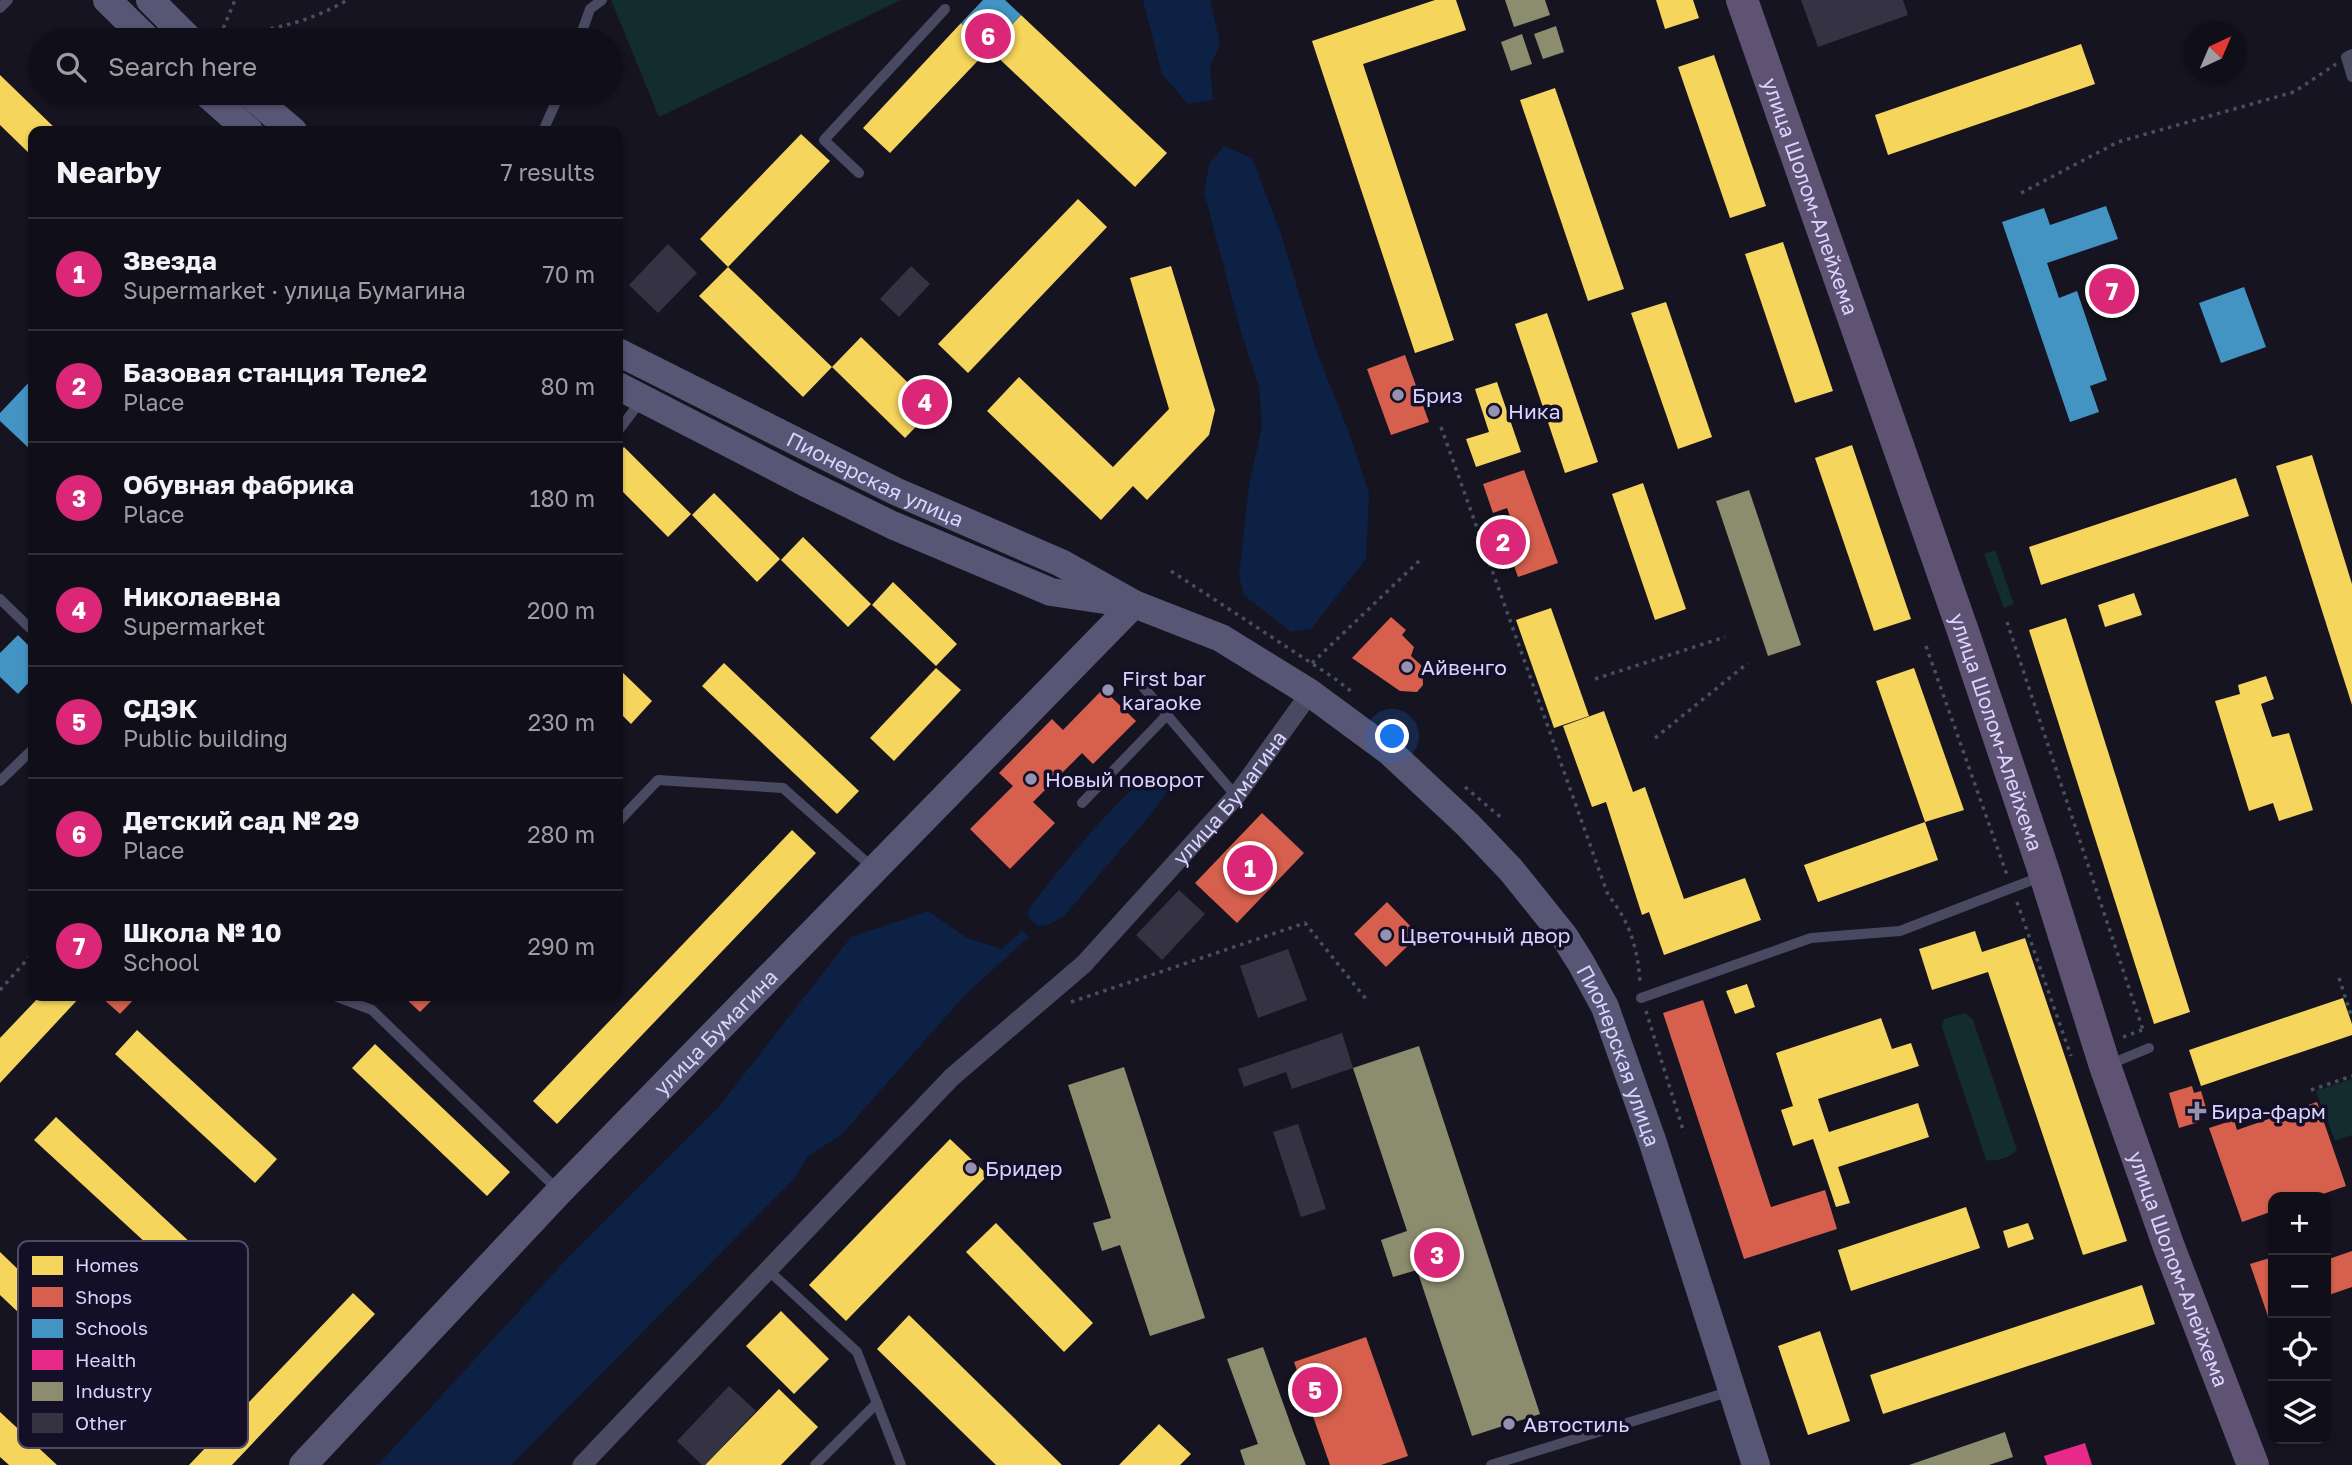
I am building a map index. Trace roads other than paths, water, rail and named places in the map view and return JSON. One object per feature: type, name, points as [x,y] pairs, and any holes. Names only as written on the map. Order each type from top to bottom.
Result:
[{"type":"main road","points":[[107,0],[136,28]]},
{"type":"main road","points":[[150,0],[178,28]]},
{"type":"main road","name":"улица Шолом-Алейхема","points":[[1742,0],[2045,875],[2105,1066],[2169,1247],[2253,1465]]},
{"type":"main road","points":[[220,105],[243,126]]},
{"type":"main road","points":[[262,105],[287,126]]},
{"type":"main road","name":"Пионерская улица","points":[[623,355],[895,491],[1061,563],[1134,604],[1221,638],[1310,692],[1391,752],[1468,825],[1511,870],[1564,936],[1605,1007],[1626,1061],[1756,1465]]},
{"type":"main road","name":"Пионерская улица","points":[[623,389],[892,525],[1039,587],[1051,592],[1134,604]]},
{"type":"main road","name":"улица Бумагина","points":[[303,1465],[559,1192],[1134,604]]},
{"type":"street","name":"улица Бумагина","points":[[582,1465],[952,1077],[1084,964],[1236,796],[1310,692]]},
{"type":"lane","points":[[0,8],[8,0]]},
{"type":"lane","points":[[583,28],[590,9],[603,0]]},
{"type":"lane","points":[[859,173],[824,140],[945,9]]},
{"type":"lane","points":[[2349,56],[2352,77]]},
{"type":"lane","points":[[545,126],[555,105]]},
{"type":"lane","points":[[623,425],[643,399]]},
{"type":"lane","points":[[0,599],[28,626]]},
{"type":"lane","points":[[1138,681],[1236,796]]},
{"type":"lane","points":[[1082,803],[1167,715]]},
{"type":"lane","points":[[0,781],[28,754]]},
{"type":"lane","points":[[623,817],[658,780],[783,788],[875,869]]},
{"type":"lane","points":[[1641,998],[1811,938],[1900,931],[2045,875]]},
{"type":"lane","points":[[348,1001],[372,1010],[559,1192]]},
{"type":"lane","points":[[2105,1066],[2149,1048]]},
{"type":"lane","points":[[768,1270],[857,1352],[901,1465]]},
{"type":"lane","points":[[1492,1465],[1732,1391]]},
{"type":"lane","points":[[815,1465],[877,1403]]},
{"type":"water","points":[[1143,0],[1210,0],[1220,44],[1210,66],[1213,100],[1188,104],[1162,74]]},
{"type":"water","points":[[1224,146],[1252,158],[1281,234],[1317,353],[1349,433],[1369,494],[1366,559],[1311,629],[1291,632],[1244,595],[1239,576],[1249,485],[1262,426],[1259,387],[1241,332],[1204,192],[1210,162]]},
{"type":"water","points":[[1150,773],[1170,774],[1174,782],[1152,813],[1064,916],[1048,925],[1038,926],[1028,917],[1028,910],[1101,821]]},
{"type":"water","points":[[928,911],[967,938],[1002,949],[1022,931],[1029,937],[966,994],[841,1135],[807,1157],[794,1179],[511,1465],[378,1465],[562,1264],[718,1108],[851,937]]},
{"type":"place","name":"Детский сад № 29","points":[[988,36]]},
{"type":"place","name":"Школа № 10","points":[[2112,291]]},
{"type":"place","name":"Бриз","points":[[1398,395]]},
{"type":"place","name":"Николаевна","points":[[925,402]]},
{"type":"place","name":"Ника","points":[[1494,411]]},
{"type":"place","name":"Базовая станция Теле2","points":[[1503,542]]},
{"type":"place","name":"Айвенго","points":[[1407,667]]},
{"type":"place","name":"First bar karaoke","points":[[1108,690]]},
{"type":"place","name":"Новый поворот","points":[[1031,779]]},
{"type":"place","name":"Звезда","points":[[1250,868]]},
{"type":"place","name":"Цветочный двор","points":[[1386,935]]},
{"type":"place","name":"Бира-фарм","points":[[2197,1111]]},
{"type":"place","name":"Бридер","points":[[971,1168]]},
{"type":"place","name":"Обувная фабрика","points":[[1437,1255]]},
{"type":"place","name":"СДЭК","points":[[1315,1390]]},
{"type":"place","name":"Автостиль","points":[[1509,1424]]}]
